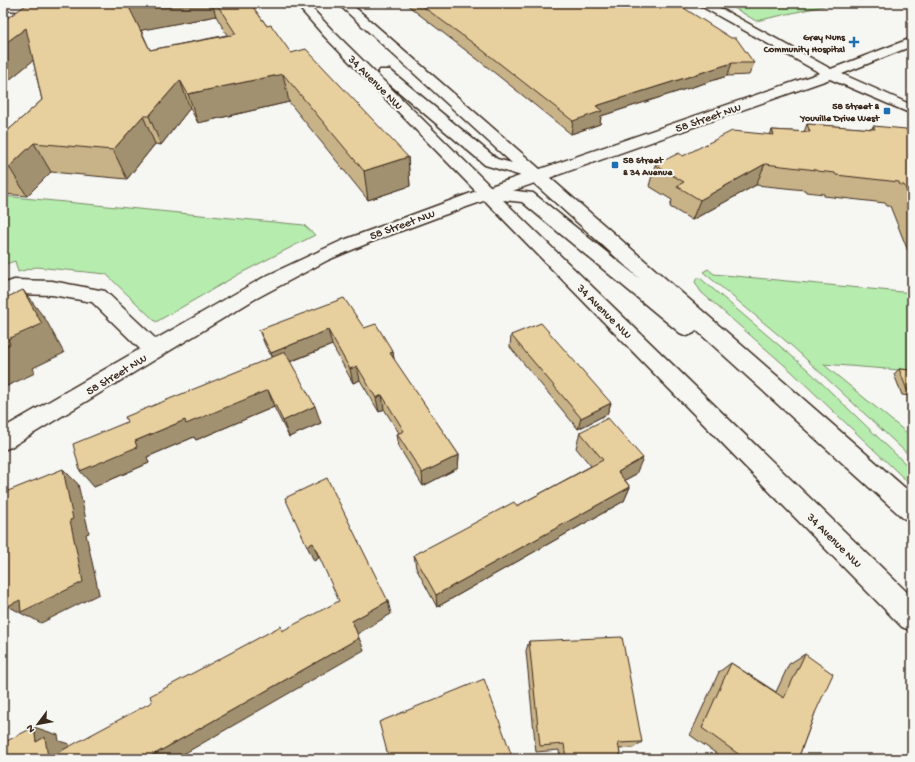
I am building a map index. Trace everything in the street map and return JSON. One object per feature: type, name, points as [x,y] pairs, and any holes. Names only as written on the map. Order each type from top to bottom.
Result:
[{"type":"main road","name":"34 Avenue NW","points":[[301,3],[329,34],[487,193],[912,617]]},
{"type":"main road","points":[[343,3],[912,510]]},
{"type":"main road","points":[[703,3],[831,74],[912,110]]},
{"type":"main road","points":[[3,8],[43,6]]},
{"type":"main road","points":[[27,19],[43,6]]},
{"type":"main road","points":[[329,34],[368,59],[491,162],[536,176]]},
{"type":"main road","name":"58 Street NW","points":[[3,440],[76,399],[205,319],[278,278],[345,246],[487,193],[831,74],[912,42]]},
{"type":"main road","points":[[487,193],[527,197],[745,376],[861,465]]},
{"type":"main road","points":[[3,292],[14,288],[52,288],[98,296],[156,350]]},
{"type":"green space","points":[[726,3],[837,3],[756,21]]},
{"type":"green space","points":[[3,196],[304,225],[315,235],[241,273],[156,322],[106,274],[36,267],[18,272],[15,261],[3,265]]},
{"type":"green space","points":[[708,269],[714,274],[912,293],[912,371],[823,364],[912,437],[912,458],[793,347],[703,272]]},
{"type":"green space","points":[[697,278],[700,278],[807,369],[912,470],[912,486],[791,371],[701,292],[695,282]]},
{"type":"building","points":[[29,3],[138,3],[128,5],[150,50],[236,34],[216,3],[250,3],[267,26],[271,25],[291,53],[306,49],[408,157],[364,171],[283,74],[188,94],[180,80],[149,116],[143,116],[113,150],[34,143],[9,167],[3,166],[3,135],[42,100],[26,28],[3,45],[3,21]]},
{"type":"building","points":[[418,3],[676,3],[731,38],[736,38],[754,63],[732,63],[596,106],[602,111],[573,121],[481,49]]},
{"type":"building","points":[[807,124],[875,129],[873,126],[906,129],[908,133],[912,133],[912,204],[904,185],[900,185],[899,182],[836,175],[835,173],[816,170],[765,164],[700,200],[677,186],[684,182],[655,165],[679,153],[683,156],[732,131],[774,135],[772,130],[810,132]]},
{"type":"building","points":[[23,290],[42,324],[8,339],[10,344],[3,347],[3,295],[5,298]]},
{"type":"building","points":[[344,298],[364,328],[376,324],[393,352],[390,353],[459,455],[422,473],[397,434],[404,431],[382,395],[376,398],[357,366],[350,369],[328,330],[271,353],[259,330]]},
{"type":"building","points":[[541,323],[611,403],[581,418],[511,335]]},
{"type":"building","points":[[285,352],[315,406],[283,421],[268,390],[186,424],[185,420],[135,441],[137,447],[80,471],[73,444],[127,422],[125,417]]},
{"type":"building","points":[[899,369],[912,370],[912,390],[907,390]]},
{"type":"building","points":[[608,418],[643,458],[618,472],[630,487],[436,595],[414,555],[514,502],[517,506],[603,460],[580,432]]},
{"type":"building","points":[[63,469],[73,519],[70,520],[83,582],[21,612],[20,600],[8,606],[3,567],[3,493]]},
{"type":"building","points":[[327,478],[388,601],[352,621],[359,638],[146,759],[3,759],[3,743],[34,727],[36,742],[45,737],[48,758],[152,702],[150,696],[281,626],[282,631],[339,601],[313,543],[307,546],[285,498]]},
{"type":"building","points":[[622,637],[642,742],[618,743],[621,759],[566,759],[564,744],[540,746],[529,641]]},
{"type":"building","points":[[805,654],[833,674],[815,713],[798,759],[740,759],[741,756],[702,728],[731,663],[784,698]]},
{"type":"building","points":[[484,679],[513,759],[389,759],[379,722]]},
{"type":"place","name":"Grey Nuns Community Hospital","points":[[854,42]]},
{"type":"place","name":"58 Street & Youville Drive West","points":[[887,111]]},
{"type":"place","name":"58 Street & 34 Avenue","points":[[615,165]]}]
